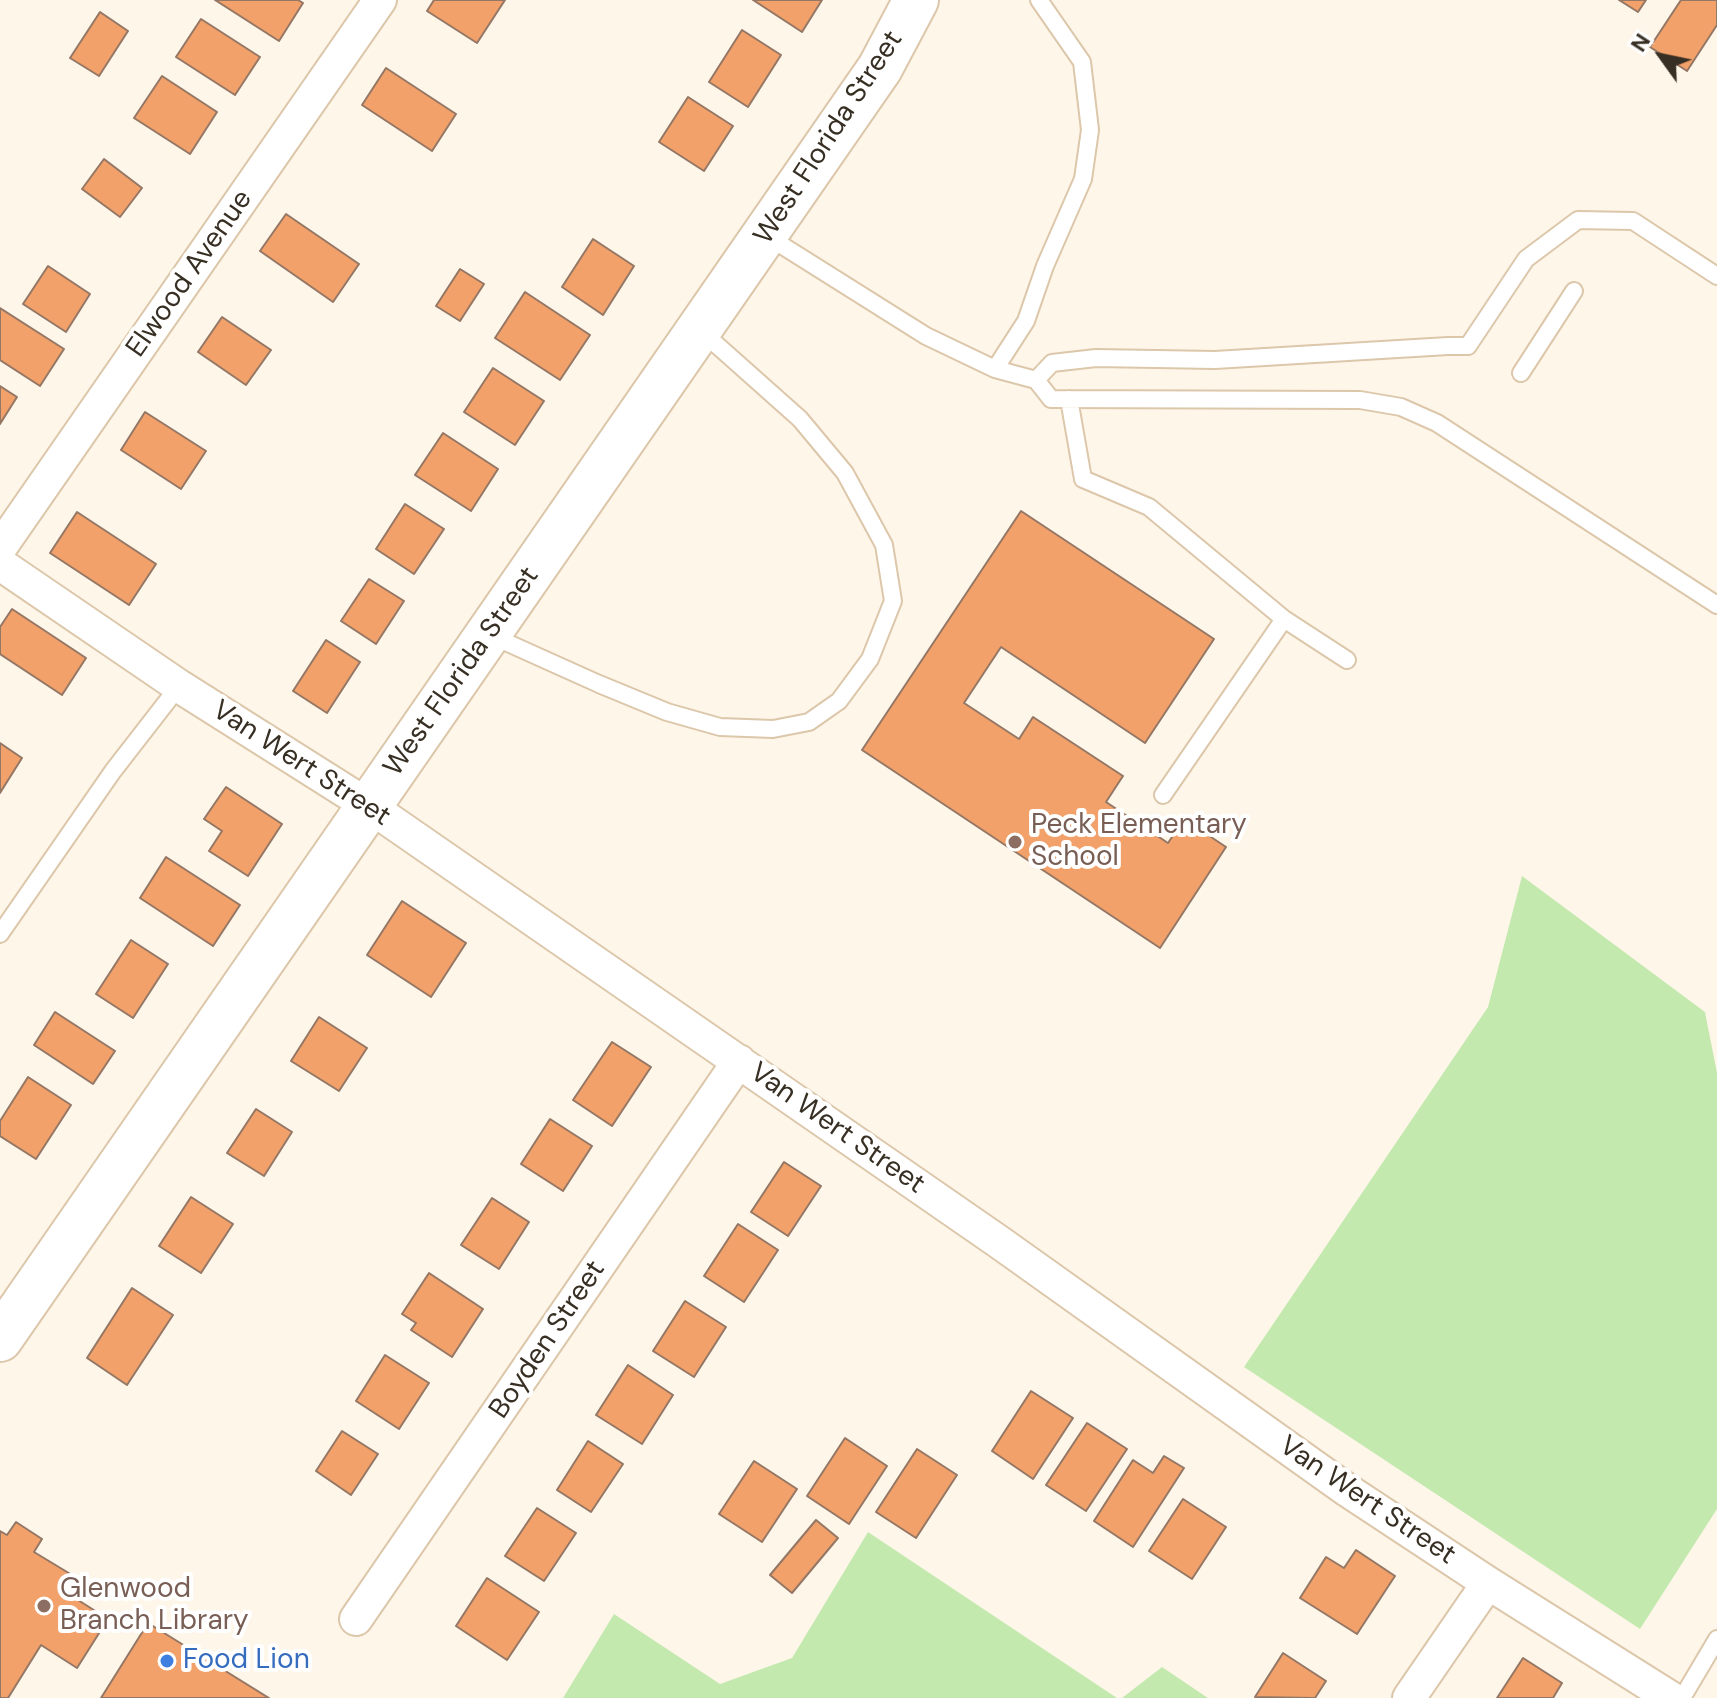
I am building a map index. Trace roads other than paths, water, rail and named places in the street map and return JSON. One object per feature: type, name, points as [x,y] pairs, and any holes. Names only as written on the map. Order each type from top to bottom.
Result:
[{"type":"main road","name":"West Florida Street","points":[[0,1339],[766,235],[880,68],[916,0]]},
{"type":"street","name":"Elwood Avenue","points":[[0,548],[380,0]]},
{"type":"street","name":"Van Wert Street","points":[[0,564],[179,686],[369,806],[999,1242],[1347,1490],[1671,1698]]},
{"type":"street","name":"Boyden Street","points":[[356,1619],[739,1061]]},
{"type":"street","points":[[1409,1698],[1488,1583]]},
{"type":"lane","points":[[995,369],[1026,321],[1045,266],[1083,179],[1090,130],[1082,62],[1039,0]]},
{"type":"lane","points":[[1036,380],[1052,363],[1096,358],[1215,360],[1468,346],[1526,259],[1578,220],[1633,221],[1717,276]]},
{"type":"lane","points":[[766,235],[926,336],[995,369],[1036,380],[1051,399],[1360,400],[1401,407],[1437,423],[1717,605]]},
{"type":"lane","points":[[1521,373],[1574,291]]},
{"type":"lane","points":[[488,634],[667,712],[720,727],[773,729],[809,722],[839,701],[870,659],[893,601],[884,545],[845,473],[800,419],[700,330]]},
{"type":"lane","points":[[1069,399],[1083,479],[1149,507],[1284,619],[1347,660]]},
{"type":"lane","points":[[1163,795],[1284,619]]},
{"type":"lane","points":[[0,934],[113,771],[179,686]]},
{"type":"lane","points":[[1682,1698],[1717,1639]]},
{"type":"place","name":"Peck Elementary School","points":[[1015,842]]},
{"type":"place","name":"Glenwood Branch Library","points":[[44,1606]]},
{"type":"place","name":"Food Lion","points":[[167,1661]]}]
